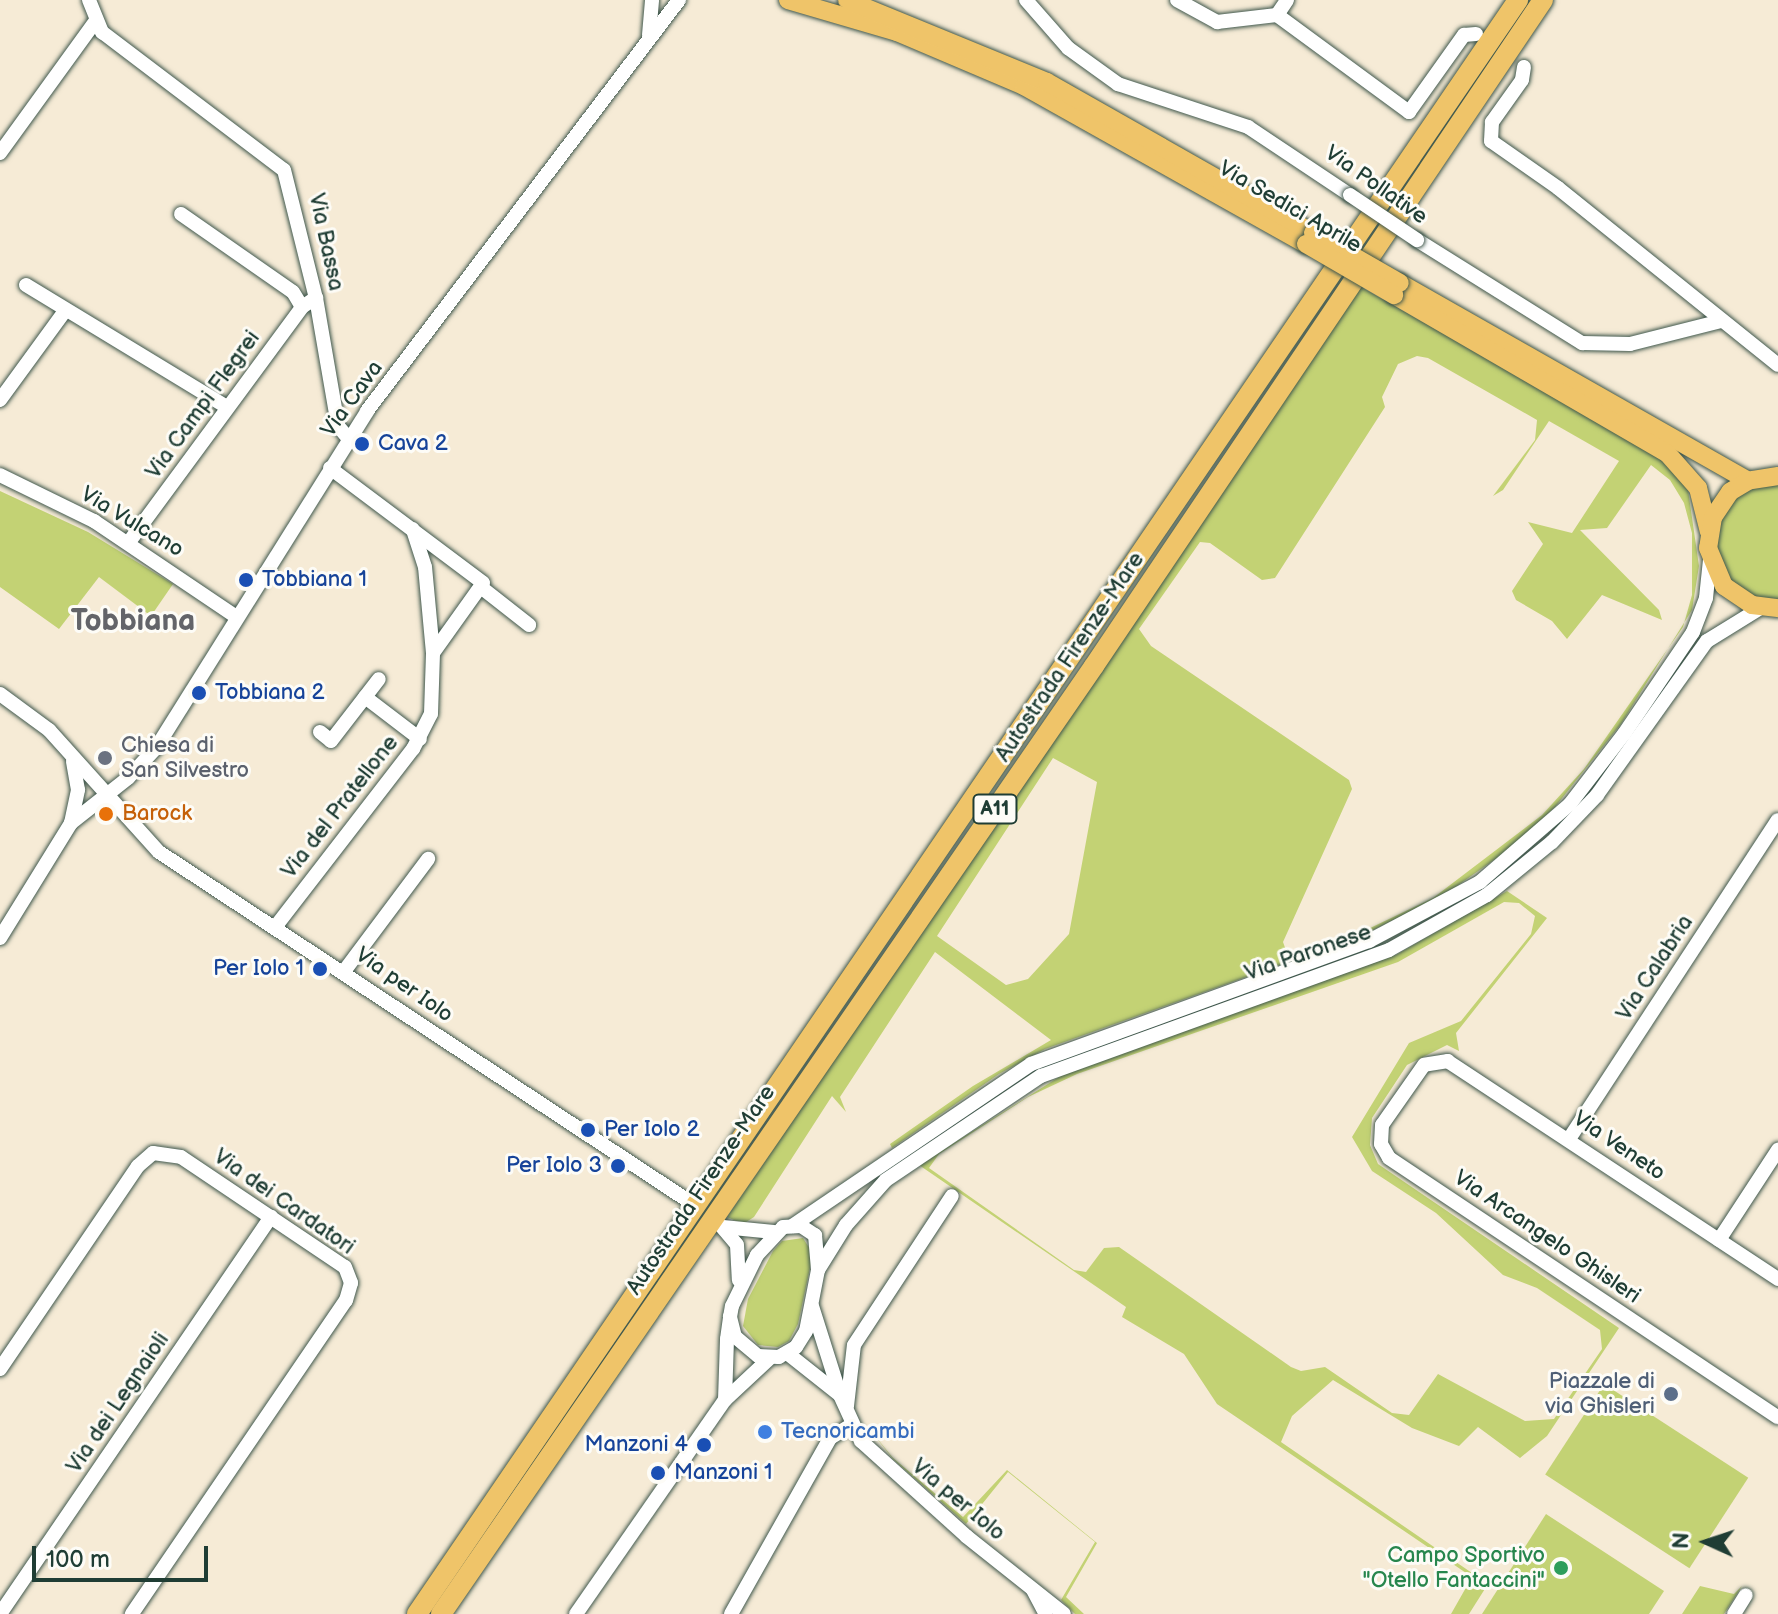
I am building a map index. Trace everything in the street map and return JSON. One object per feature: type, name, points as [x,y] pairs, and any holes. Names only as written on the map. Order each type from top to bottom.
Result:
[{"type":"highway","name":"Autostrada Firenze-Mare","points":[[417,1614],[1518,0]]},
{"type":"highway","name":"Autostrada Firenze-Mare","points":[[441,1614],[1094,666],[1543,0]]},
{"type":"main road","name":"Via Sedici Aprile","points":[[788,0],[897,32],[1024,86],[1310,239]]},
{"type":"main road","name":"Via Sedici Aprile","points":[[847,0],[1047,82],[1397,289],[1748,481],[1721,502],[1709,532]]},
{"type":"main road","name":"Via Sedici Aprile","points":[[1397,289],[1667,453],[1698,488],[1709,532],[1710,560]]},
{"type":"main road","points":[[1748,481],[1778,476]]},
{"type":"main road","points":[[1710,560],[1724,586],[1770,608]]},
{"type":"street","points":[[0,153],[95,22],[89,0]]},
{"type":"street","points":[[649,35],[652,0]]},
{"type":"street","name":"Via Cava","points":[[71,823],[156,748],[235,616],[349,439],[649,35],[679,0]]},
{"type":"street","name":"Via Pollative","points":[[1026,0],[1068,48],[1118,84],[1248,127],[1417,240],[1582,343],[1630,344],[1721,321]]},
{"type":"street","points":[[1177,0],[1217,22],[1277,15],[1409,112],[1464,35],[1476,34]]},
{"type":"street","points":[[1277,15],[1287,0]]},
{"type":"street","name":"Via Bassa","points":[[95,22],[284,170],[316,298],[338,426],[349,439]]},
{"type":"street","points":[[1524,67],[1522,80],[1492,122],[1491,141],[1558,188],[1778,365]]},
{"type":"street","points":[[181,214],[293,292],[302,307]]},
{"type":"street","points":[[26,285],[227,407]]},
{"type":"street","name":"Via Campi Flegrei","points":[[129,542],[302,307],[316,298]]},
{"type":"street","points":[[0,400],[65,311]]},
{"type":"street","points":[[330,468],[480,578],[482,588],[529,625]]},
{"type":"street","name":"Via Vulcano","points":[[0,475],[129,542],[235,616]]},
{"type":"street","name":"Via del Pratellone","points":[[276,926],[420,739],[434,698],[433,653],[421,546],[413,529]]},
{"type":"street","name":"Via Paronese","points":[[774,1232],[792,1226],[983,1093],[1039,1061],[1369,941],[1480,882],[1570,804],[1624,734],[1693,632],[1706,598],[1710,560]]},
{"type":"street","points":[[433,653],[482,588]]},
{"type":"street","name":"Via Paronese","points":[[818,1270],[846,1225],[886,1180],[1041,1076],[1389,950],[1487,895],[1552,842],[1597,795],[1707,641],[1730,622],[1770,608]]},
{"type":"street","points":[[320,732],[331,741],[379,679]]},
{"type":"street","name":"Via per Iolo","points":[[0,694],[49,730],[105,796],[159,852],[345,970],[687,1200]]},
{"type":"street","points":[[365,697],[420,739]]},
{"type":"street","points":[[0,938],[71,823],[78,790],[72,757]]},
{"type":"street","name":"Via Calabria","points":[[1569,1139],[1778,820]]},
{"type":"street","points":[[345,970],[428,859]]},
{"type":"street","name":"Via Veneto","points":[[1431,1062],[1457,1065],[1778,1279]]},
{"type":"street","name":"Via Arcangelo Ghisleri","points":[[1431,1062],[1416,1074],[1382,1125],[1381,1144],[1389,1158],[1778,1417]]},
{"type":"street","points":[[1719,1240],[1778,1150]]},
{"type":"street","name":"Via dei Cardatori","points":[[0,1369],[138,1166],[153,1153],[181,1157],[345,1267],[349,1293],[132,1614]]},
{"type":"street","points":[[731,1614],[830,1438],[851,1421],[854,1345],[952,1196]]},
{"type":"street","name":"Via dei Legnaioli","points":[[0,1614],[271,1217]]},
{"type":"street","points":[[576,1614],[725,1400],[770,1358],[787,1353],[802,1340],[818,1270],[815,1235],[792,1226]]},
{"type":"street","points":[[725,1400],[730,1317],[738,1290],[774,1232],[722,1227],[737,1245],[738,1290]]},
{"type":"street","name":"Via per Iolo","points":[[811,1302],[851,1421],[881,1463],[1064,1614]]},
{"type":"street","points":[[730,1317],[741,1345],[770,1358]]},
{"type":"street","points":[[822,1338],[838,1346],[854,1345]]},
{"type":"street","name":"Via per Iolo","points":[[787,1353],[840,1395]]},
{"type":"street","name":"Via per Iolo","points":[[1033,1589],[1046,1614]]},
{"type":"street","points":[[1734,1614],[1746,1595]]},
{"type":"green space","points":[[1361,287],[1662,457],[1688,490],[1699,566],[1692,610],[1684,622],[1692,595],[1692,533],[1684,503],[1670,480],[1651,465],[1607,528],[1580,530],[1659,610],[1662,620],[1602,595],[1567,639],[1552,621],[1516,600],[1512,591],[1543,544],[1528,522],[1572,533],[1619,461],[1549,421],[1503,490],[1493,496],[1535,440],[1537,420],[1428,358],[1417,356],[1398,364],[1382,397],[1385,407],[1275,578],[1262,580],[1210,543],[1200,542],[1139,629],[1151,646],[1349,780],[1352,789],[1283,942],[1288,956],[1366,930],[1433,898],[1542,815],[1584,769],[1668,648],[1621,724],[1555,807],[1511,848],[1444,895],[1361,936],[1045,1049],[999,1074],[892,1148],[890,1144],[973,1086],[1051,1040],[935,952],[840,1097],[846,1112],[832,1096],[754,1217],[743,1224],[727,1217]],"holes":[[[1053,758],[1097,782],[1069,934],[1028,979],[1006,985],[937,936]]]},
{"type":"green space","points":[[1778,483],[1778,599],[1759,598],[1735,586],[1719,565],[1715,526],[1737,493]]},
{"type":"green space","points":[[0,491],[88,532],[173,584],[151,616],[99,577],[59,629],[0,587]]},
{"type":"green space","points":[[1507,891],[1547,918],[1456,1033],[1459,1051],[1447,1045],[1407,1065],[1372,1118],[1370,1145],[1378,1164],[1619,1328],[1547,1436],[1520,1458],[1478,1427],[1459,1446],[1412,1428],[1333,1380],[1292,1416],[1281,1442],[1488,1584],[1469,1614],[1451,1614],[1472,1577],[1217,1404],[1184,1354],[1122,1317],[1126,1307],[919,1165],[1067,1072],[1396,955]],"holes":[[[1504,902],[1519,903],[1535,916],[1531,934],[1461,1021],[1409,1043],[1352,1137],[1372,1171],[1436,1213],[1503,1275],[1537,1288],[1600,1330],[1602,1349],[1554,1419],[1525,1421],[1438,1374],[1409,1415],[1392,1413],[1325,1367],[1301,1371],[1291,1367],[1119,1247],[1104,1248],[1086,1272],[1074,1270],[929,1168],[939,1154],[1028,1097],[1077,1074],[1398,962]]]},
{"type":"green space","points":[[803,1238],[813,1254],[798,1324],[789,1341],[778,1347],[758,1345],[743,1326],[748,1299],[773,1251],[782,1241]]},
{"type":"green space","points":[[1604,1384],[1748,1478],[1689,1568],[1545,1475]]},
{"type":"green space","points":[[867,1426],[893,1458],[963,1517],[1007,1470],[1097,1543],[1066,1597],[1084,1614],[1075,1614],[1061,1600],[1095,1542],[1008,1472],[966,1524],[893,1459]]},
{"type":"green space","name":"Campo Sportivo \"Otello Fantaccini\"","points":[[1546,1514],[1664,1591],[1649,1614],[1482,1614]]},
{"type":"green space","points":[[1700,1586],[1734,1594],[1742,1586],[1724,1614],[1682,1614]]},
{"type":"place","name":"Cava 2","points":[[362,444]]},
{"type":"place","name":"Tobbiana 1","points":[[246,580]]},
{"type":"place","name":"Tobbiana 2","points":[[199,693]]},
{"type":"place","name":"Chiesa di San Silvestro","points":[[105,758]]},
{"type":"place","name":"Barock","points":[[106,814]]},
{"type":"place","name":"Per Iolo 1","points":[[320,969]]},
{"type":"place","name":"Per Iolo 2","points":[[588,1130]]},
{"type":"place","name":"Per Iolo 3","points":[[618,1166]]},
{"type":"place","name":"Piazzale di via Ghisleri","points":[[1671,1394]]},
{"type":"place","name":"Tecnoricambi","points":[[765,1432]]},
{"type":"place","name":"Manzoni 4","points":[[704,1445]]},
{"type":"place","name":"Manzoni 1","points":[[658,1473]]},
{"type":"place","name":"Campo Sportivo \"Otello Fantaccini\"","points":[[1561,1568]]},
{"type":"district","name":"Tobbiana","points":[[133,621]]}]
